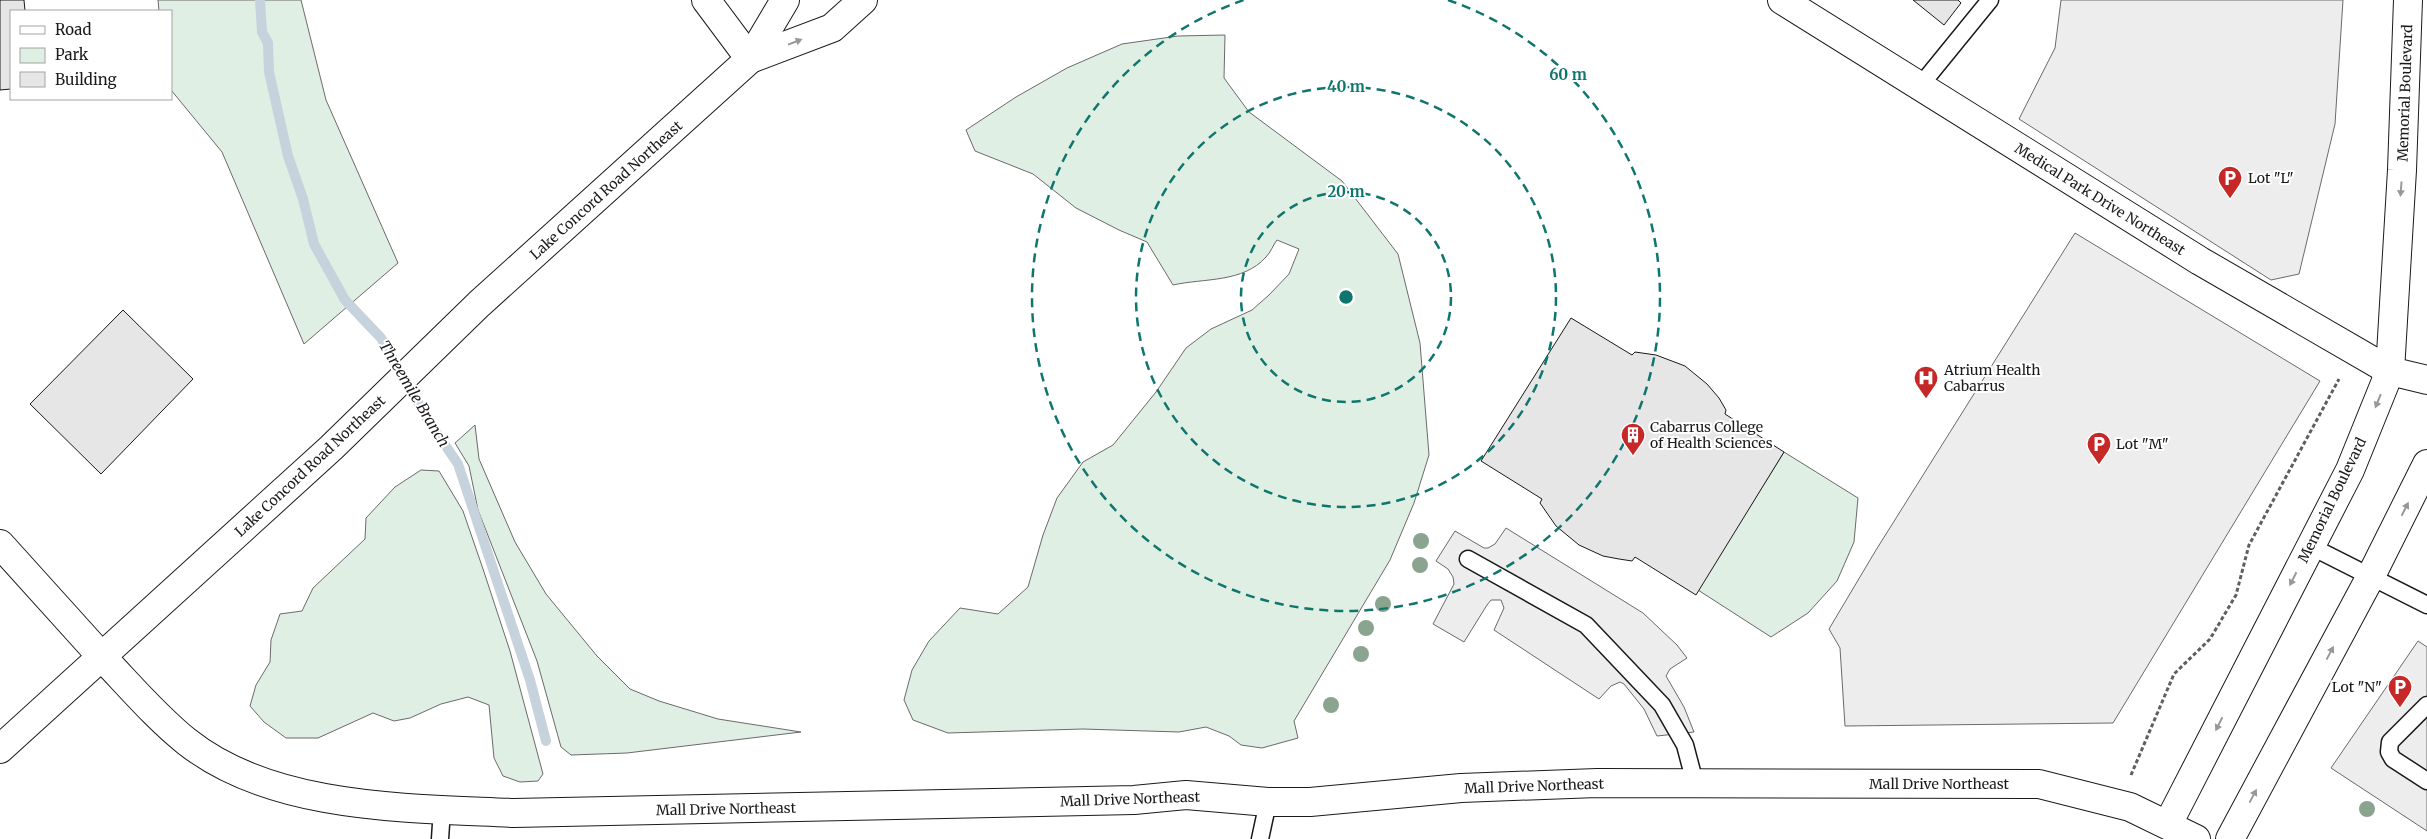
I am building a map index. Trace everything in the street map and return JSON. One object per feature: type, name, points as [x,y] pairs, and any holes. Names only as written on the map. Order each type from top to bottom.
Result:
[{"type":"street","points":[[706,0],[750,59]]},
{"type":"street","name":"Lake Concord Road Northeast","points":[[0,749],[331,448],[445,336],[750,59],[785,0]]},
{"type":"street","name":"Lake Concord Road Northeast","points":[[750,59],[832,28],[863,0]]},
{"type":"street","name":"Medical Park Drive Northeast","points":[[1782,0],[2200,261],[2390,371],[2427,380]]},
{"type":"street","name":"Memorial Boulevard","points":[[2168,824],[2350,470],[2390,371],[2402,170],[2408,0]]},
{"type":"street","points":[[2230,839],[2371,576],[2427,464]]},
{"type":"street","name":"Mall Drive Northeast","points":[[0,544],[102,657],[186,741],[238,774],[318,797],[442,809],[534,813],[1134,800],[1186,795],[1268,802],[1310,802],[1461,788],[1597,783],[2039,784],[2118,804],[2168,824],[2196,839]]},
{"type":"lane","points":[[1920,86],[1990,0]]},
{"type":"lane","points":[[2310,546],[2427,605]]},
{"type":"lane","points":[[1468,559],[1586,625],[1662,705],[1686,745],[1695,783]]},
{"type":"lane","points":[[2427,705],[2390,742],[2389,752],[2393,759],[2427,781]]},
{"type":"lane","points":[[1260,839],[1268,802]]},
{"type":"lane","points":[[440,839],[442,809]]},
{"type":"path","points":[[2118,804],[2174,674],[2210,639],[2236,594],[2249,545],[2340,376]]},
{"type":"green space","points":[[158,0],[301,0],[326,100],[398,263],[304,344],[222,152],[172,91],[172,10],[159,10]]},
{"type":"green space","points":[[1225,35],[1224,78],[1249,112],[1342,181],[1398,254],[1420,343],[1429,455],[1414,503],[1390,560],[1294,721],[1298,738],[1262,748],[1241,745],[1229,736],[1206,727],[1179,732],[1083,729],[948,733],[913,720],[904,700],[912,670],[929,641],[960,608],[998,614],[1028,587],[1043,535],[1057,498],[1083,462],[1113,445],[1156,392],[1186,348],[1211,329],[1252,310],[1269,295],[1289,274],[1299,249],[1277,240],[1266,257],[1246,271],[1222,278],[1173,285],[1147,242],[1076,208],[1033,174],[975,151],[966,130],[1016,97],[1067,68],[1122,44],[1178,36]]},
{"type":"green space","points":[[475,425],[479,459],[515,542],[546,594],[597,656],[630,689],[659,701],[718,719],[801,732],[627,753],[571,755],[561,747],[537,661],[478,510],[469,466],[455,443]]},
{"type":"green space","points":[[1784,452],[1858,498],[1854,542],[1837,581],[1808,613],[1771,637],[1698,590]]},
{"type":"green space","points":[[421,470],[439,471],[463,511],[510,651],[543,774],[538,781],[520,782],[503,776],[494,758],[489,705],[468,697],[441,704],[410,718],[394,721],[373,713],[318,738],[286,738],[264,722],[250,706],[256,685],[270,662],[271,640],[280,614],[302,611],[313,588],[365,539],[366,518],[395,487]]},
{"type":"shaded area","name":"Lot \"L\"","points":[[2061,0],[2343,0],[2335,124],[2299,274],[2271,280],[2019,119],[2055,48]]},
{"type":"shaded area","name":"Lot \"M\"","points":[[2075,233],[2320,381],[2113,723],[1845,726],[1840,648],[1829,629],[1876,550]]},
{"type":"shaded area","points":[[1506,528],[1643,613],[1677,645],[1687,658],[1670,669],[1666,676],[1684,707],[1694,732],[1657,736],[1644,709],[1624,684],[1620,682],[1611,686],[1599,699],[1494,630],[1504,608],[1501,600],[1491,600],[1464,642],[1433,624],[1454,584],[1453,577],[1448,569],[1436,561],[1455,531],[1484,548],[1488,548],[1495,544]]},
{"type":"shaded area","name":"Lot \"N\"","points":[[2418,641],[2427,647],[2427,831],[2331,768]]},
{"type":"building","points":[[0,0],[24,0],[25,10],[10,10],[10,89],[0,90]]},
{"type":"building","points":[[1913,0],[1958,0],[1961,3],[1944,25]]},
{"type":"building","points":[[123,310],[193,379],[101,474],[30,404]]},
{"type":"building","name":"Cabarrus College of Health Sciences","points":[[1571,318],[1632,355],[1635,352],[1656,355],[1685,366],[1707,384],[1719,398],[1726,410],[1725,414],[1784,452],[1696,595],[1635,557],[1632,561],[1603,556],[1579,545],[1556,526],[1540,503],[1542,499],[1481,461]]},
{"type":"waterway","name":"Threemile Branch","points":[[260,0],[262,32],[268,43],[269,72],[288,156],[303,199],[314,244],[345,300],[381,338],[428,420],[458,464],[530,680],[546,741]]},
{"type":"place","name":"Lot \"L\"","points":[[2230,199]]},
{"type":"place","name":"Atrium Health Cabarrus","points":[[1926,399]]},
{"type":"place","name":"Cabarrus College of Health Sciences","points":[[1633,456]]},
{"type":"place","name":"Lot \"M\"","points":[[2099,465]]},
{"type":"place","name":"Lot \"N\"","points":[[2400,708]]}]
